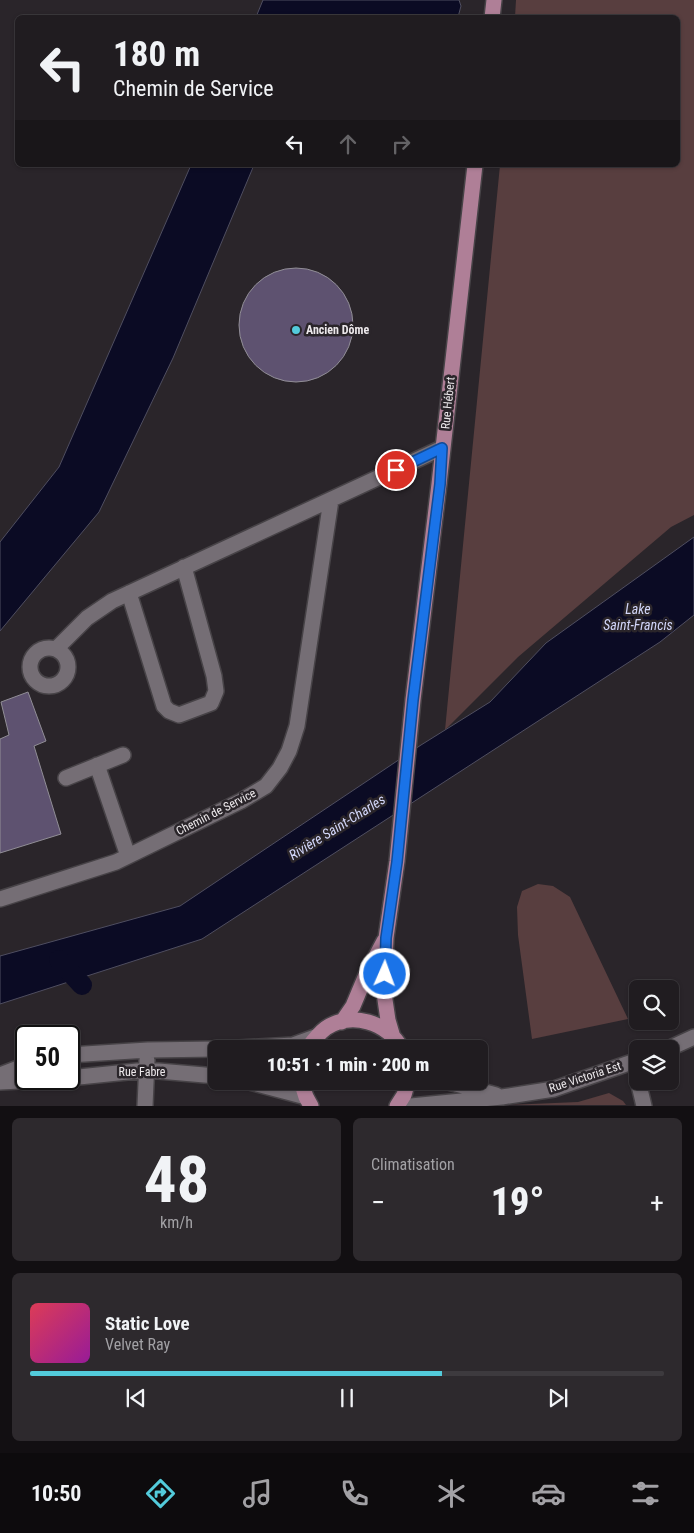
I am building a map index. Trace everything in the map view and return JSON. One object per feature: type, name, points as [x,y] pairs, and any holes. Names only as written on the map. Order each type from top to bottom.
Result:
[{"type":"main road","points":[[492,15],[494,0]]},
{"type":"main road","name":"Rue Hébert","points":[[396,1040],[388,1020],[384,993],[386,938],[397,862],[413,700],[440,484],[442,448],[475,167]]},
{"type":"main road","name":"Rue Hébert","points":[[342,1022],[353,1006],[366,975],[386,938]]},
{"type":"main road","points":[[314,1040],[327,1027],[356,1020],[370,1022],[382,1028],[394,1040]]},
{"type":"main road","points":[[397,1106],[405,1090]]},
{"type":"street","points":[[56,649],[87,618],[112,601],[442,448]]},
{"type":"street","name":"Chemin de Service","points":[[0,899],[116,862],[241,801],[266,786],[280,768],[289,751],[297,726],[331,500]]},
{"type":"street","points":[[129,593],[164,706],[169,711],[179,715],[212,703],[216,691],[214,676],[184,567]]},
{"type":"street","points":[[66,778],[123,755]]},
{"type":"street","points":[[97,765],[128,856]]},
{"type":"street","points":[[679,1044],[694,1037]]},
{"type":"street","name":"Rue Fabre","points":[[80,1055],[148,1050],[208,1049]]},
{"type":"street","points":[[145,1106],[148,1050]]},
{"type":"street","name":"Rue Victoria Est","points":[[411,1106],[502,1097],[554,1089],[629,1063]]},
{"type":"street","points":[[0,1075],[15,1069]]},
{"type":"street","name":"Rue Fabre","points":[[80,1077],[147,1070],[208,1075]]},
{"type":"street","points":[[0,1082],[15,1081]]},
{"type":"street","points":[[274,1090],[309,1101]]},
{"type":"street","name":"Rue Victoria Est","points":[[477,1090],[502,1097]]},
{"type":"street","points":[[640,1090],[644,1106]]},
{"type":"shaded area","points":[[516,0],[694,0],[694,515],[671,527],[518,657],[445,730],[500,167],[680,167],[680,15],[515,15]]},
{"type":"shaded area","points":[[538,884],[553,886],[570,897],[628,1019],[532,1039],[518,935],[517,907],[522,891]]},
{"type":"shaded area","points":[[609,1093],[623,1101],[626,1105],[506,1105],[578,1102]]},
{"type":"water","points":[[263,0],[459,0],[461,6],[459,15],[257,15]]},
{"type":"water","points":[[190,167],[253,167],[173,358],[99,512],[0,631],[0,542],[59,467]]},
{"type":"water","name":"Lake Saint-Francis","points":[[694,537],[694,615],[660,642],[202,939],[0,1004],[0,956],[180,906],[421,745],[490,702],[546,643]]},
{"type":"building","name":"Ancien Dôme","points":[[296,268],[318,272],[336,285],[349,303],[353,325],[349,347],[336,365],[318,378],[296,382],[274,378],[256,365],[243,347],[239,325],[243,303],[256,285],[274,272]]},
{"type":"building","points":[[28,692],[46,741],[34,746],[61,834],[0,853],[0,739],[9,735],[1,702]]},
{"type":"waterway","points":[[59,960],[82,985]]},
{"type":"place","name":"Ancien Dôme","points":[[296,330]]},
{"type":"route","points":[[385,974],[386,938],[397,862],[413,700],[440,484],[442,448],[396,470]]},
{"type":"water label","name":"Rivière Saint-Charles","points":[[337,827]]}]
